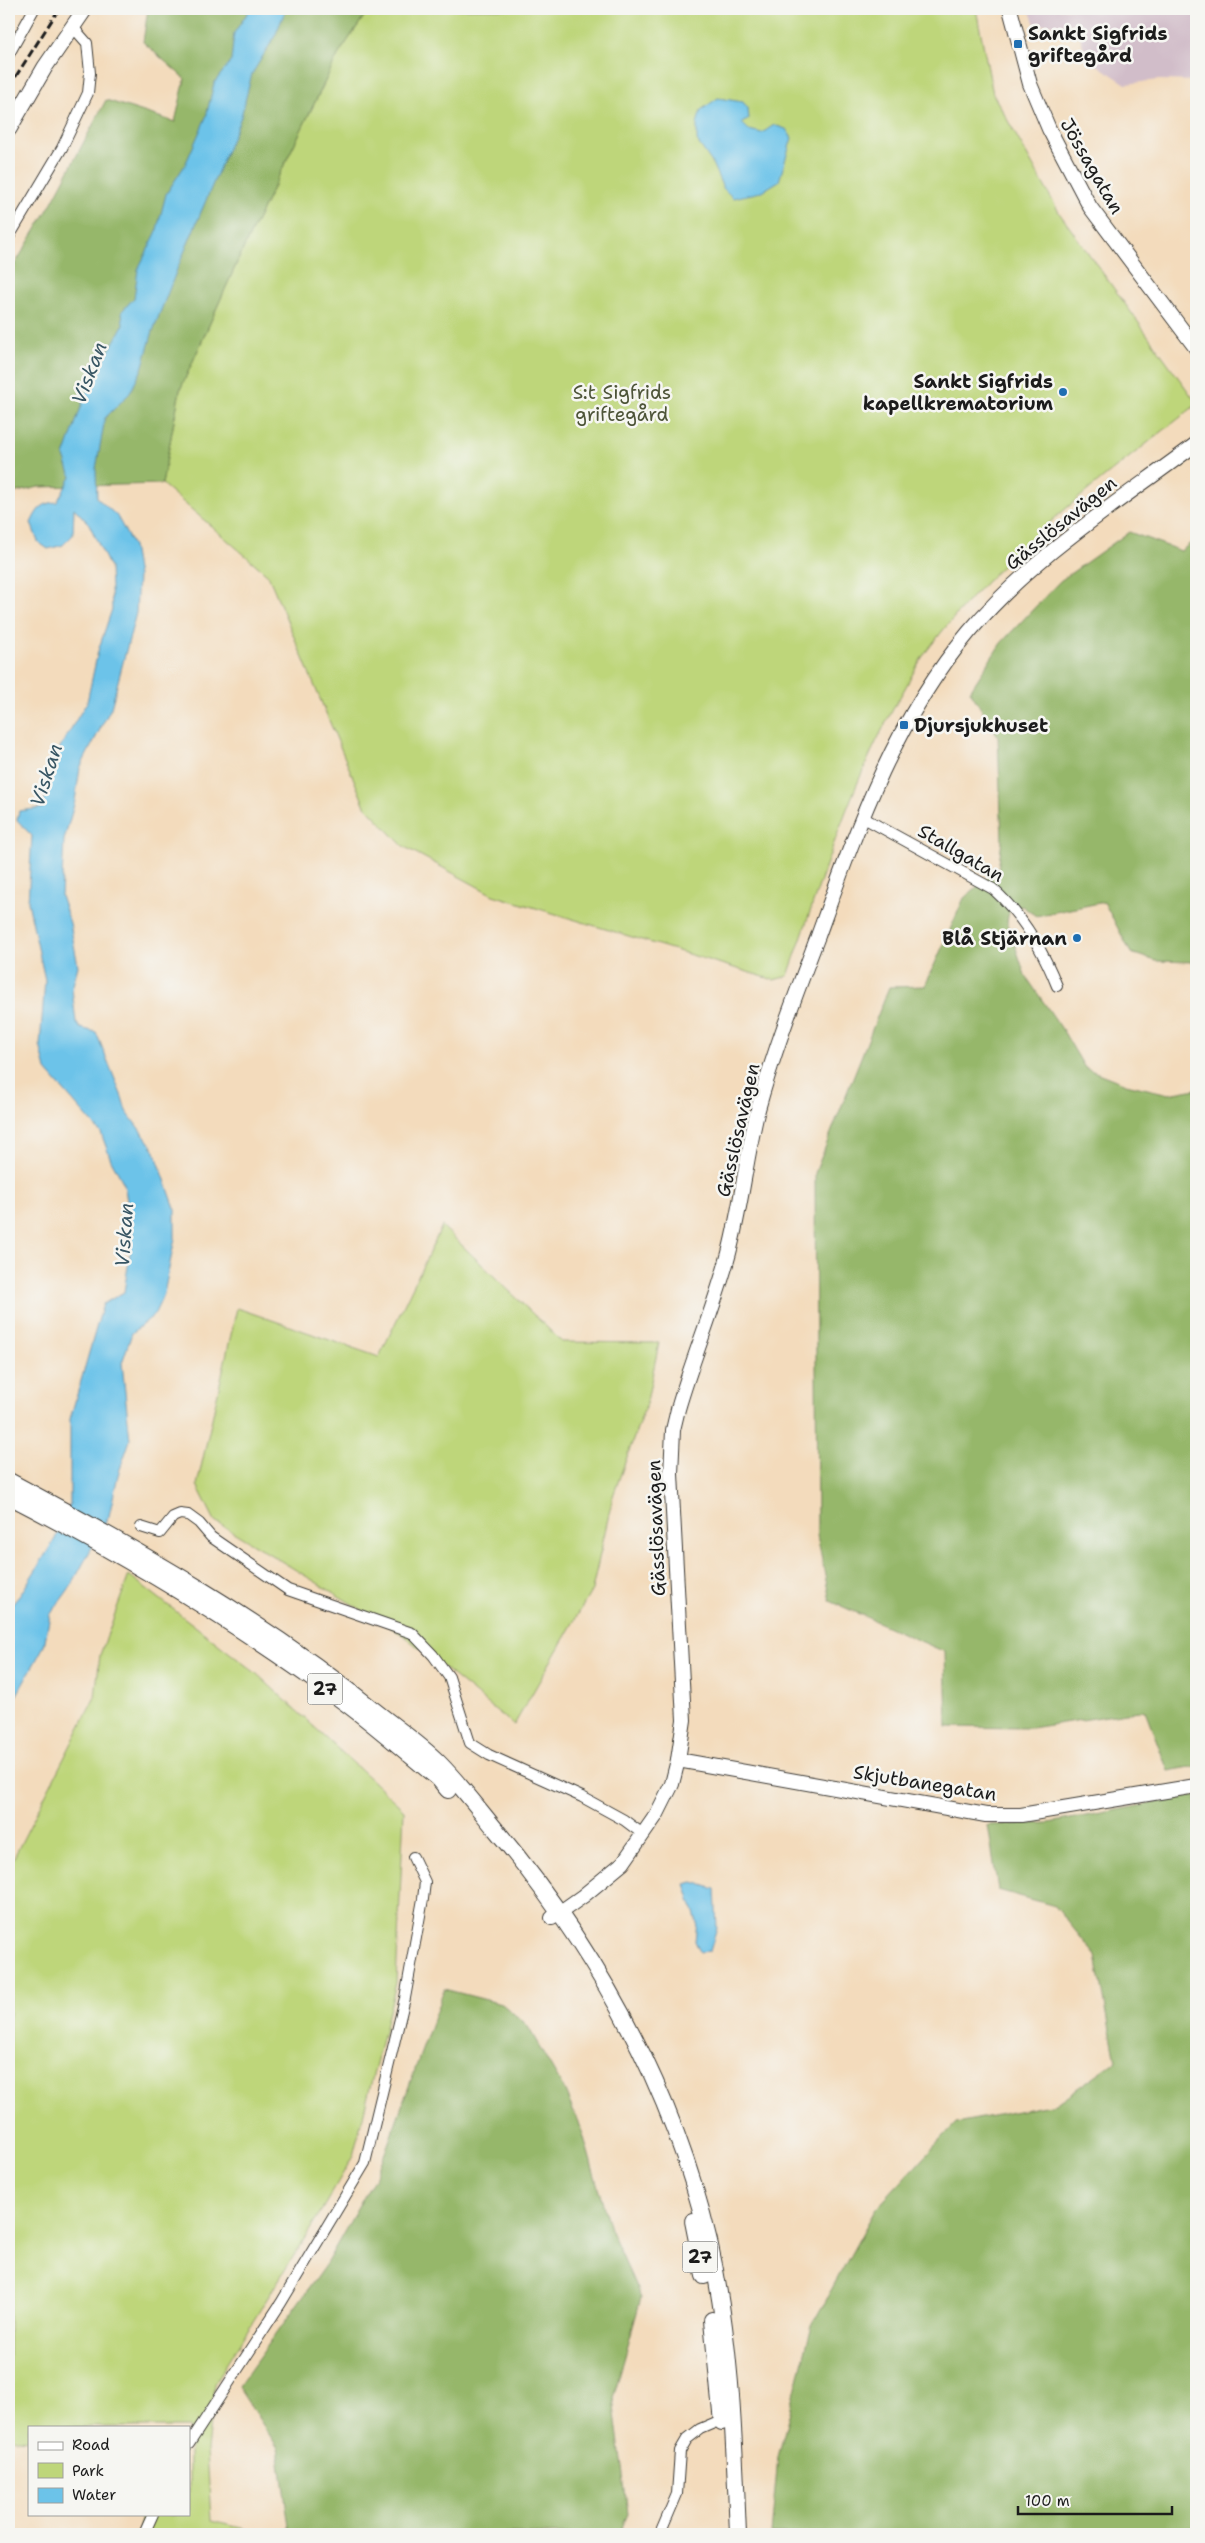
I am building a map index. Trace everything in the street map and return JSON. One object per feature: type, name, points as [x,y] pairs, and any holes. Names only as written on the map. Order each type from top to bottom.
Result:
[{"type":"main road","points":[[9,129],[82,10]]},
{"type":"main road","name":"27","points":[[9,1481],[51,1511],[143,1562],[347,1704],[438,1778],[490,1835],[556,1915],[604,1978],[648,2064],[672,2120],[709,2242],[727,2343],[738,2534]]},
{"type":"main road","name":"27","points":[[9,1496],[51,1511]]},
{"type":"main road","name":"27","points":[[556,1915],[626,2036],[658,2113],[692,2214],[714,2330],[722,2420],[728,2534]]},
{"type":"street","points":[[9,54],[34,9]]},
{"type":"street","name":"Jössagatan","points":[[1010,9],[1019,50],[1030,84],[1049,129],[1090,207],[1196,348]]},
{"type":"street","points":[[9,237],[62,148],[88,93],[90,74],[86,44],[72,26]]},
{"type":"street","name":"Gässlösavägen","points":[[556,1915],[584,1896],[622,1863],[644,1835],[672,1784],[684,1720],[671,1474],[674,1430],[681,1396],[716,1298],[728,1256],[755,1123],[768,1073],[862,817],[904,725],[947,660],[969,632],[1045,555],[1079,528],[1196,444]]},
{"type":"street","name":"Stallgatan","points":[[862,817],[992,889],[1010,904],[1036,942],[1057,986]]},
{"type":"street","points":[[141,1527],[160,1532],[174,1517],[180,1514],[188,1515],[199,1523],[211,1537],[288,1590],[412,1633],[433,1655],[449,1677],[470,1742],[489,1755],[582,1797],[624,1820],[644,1835]]},
{"type":"street","name":"Skjutbanegatan","points":[[678,1760],[986,1815],[1022,1815],[1196,1786]]},
{"type":"street","points":[[190,2442],[281,2303],[365,2163],[405,1998],[423,1899],[425,1882],[413,1857]]},
{"type":"street","points":[[660,2534],[677,2494],[680,2451],[687,2439],[700,2429],[722,2420]]},
{"type":"street","points":[[144,2534],[152,2516]]},
{"type":"shaded area","points":[[1029,9],[1196,9],[1196,81],[1159,80],[1126,84],[1088,59],[1075,24],[1035,25]]},
{"type":"green space","points":[[148,9],[369,9],[338,55],[244,247],[180,390],[162,484],[39,487],[9,494],[9,274],[50,206],[106,100],[175,122],[185,79],[143,42]]},
{"type":"green space","name":"S:t Sigfrids griftegård","points":[[369,9],[976,9],[993,94],[1060,214],[1196,402],[1196,405],[1089,489],[1021,548],[958,613],[925,653],[885,724],[853,794],[788,976],[774,980],[493,895],[403,846],[365,806],[268,575],[162,484],[180,390],[244,247],[338,55]]},
{"type":"green space","points":[[1129,532],[1181,551],[1196,539],[1196,962],[1156,961],[1131,953],[1104,902],[1036,916],[1022,906],[1009,912],[1007,921],[1025,975],[1062,1029],[1085,1068],[1126,1084],[1169,1094],[1196,1089],[1196,1766],[1168,1771],[1145,1710],[1031,1728],[947,1727],[945,1652],[830,1601],[817,1535],[815,1173],[889,987],[925,986],[964,898],[998,869],[1002,841],[998,736],[970,691],[1001,643],[1060,581]]},
{"type":"green space","points":[[442,1226],[562,1342],[659,1343],[647,1401],[613,1496],[592,1590],[514,1725],[403,1635],[215,1521],[197,1485],[237,1308],[379,1357]]},
{"type":"green space","points":[[129,1575],[257,1674],[404,1810],[396,1983],[353,2156],[316,2220],[214,2384],[207,2450],[211,2521],[267,2534],[140,2534],[140,2516],[190,2516],[190,2426],[28,2426],[28,2440],[9,2438],[9,1867],[95,1697],[100,1655]]},
{"type":"green space","points":[[1196,1795],[1196,2534],[771,2534],[778,2457],[812,2325],[875,2210],[956,2123],[1055,2104],[1116,2061],[1096,1956],[1055,1906],[998,1890],[988,1825],[1049,1823]]},
{"type":"green space","points":[[444,1989],[502,2004],[527,2025],[564,2089],[583,2134],[610,2229],[641,2298],[613,2398],[628,2514],[619,2534],[290,2534],[278,2448],[238,2387],[326,2264],[378,2172]]},
{"type":"water","points":[[250,9],[286,9],[275,36],[252,74],[241,117],[178,267],[153,331],[142,369],[130,393],[105,418],[96,469],[97,498],[117,516],[133,546],[138,576],[136,613],[111,708],[80,768],[75,801],[64,840],[61,896],[70,923],[78,966],[72,989],[76,1022],[80,1028],[96,1032],[126,1111],[154,1149],[175,1208],[175,1238],[164,1294],[154,1315],[132,1333],[122,1363],[130,1440],[118,1475],[109,1516],[71,1586],[50,1615],[44,1646],[9,1709],[9,1608],[20,1595],[55,1539],[70,1504],[70,1419],[103,1304],[124,1292],[133,1233],[124,1184],[111,1160],[101,1133],[46,1070],[40,1045],[45,980],[28,902],[32,836],[17,820],[19,811],[42,808],[60,747],[87,702],[98,651],[112,609],[110,568],[89,524],[74,508],[73,535],[63,545],[48,549],[38,542],[31,523],[40,508],[57,502],[71,477],[64,456],[87,390],[123,325],[122,311],[134,298],[138,269],[156,233],[166,194],[185,165],[206,117],[214,83],[231,61],[234,33]]},
{"type":"water","points":[[718,98],[743,102],[748,108],[749,119],[742,123],[749,130],[762,133],[774,125],[786,129],[792,138],[779,181],[761,192],[733,198],[723,188],[711,161],[697,141],[697,124],[701,110]]},
{"type":"water","points":[[693,1882],[715,1889],[717,1928],[710,1951],[700,1952],[695,1941],[697,1922],[685,1884]]},
{"type":"railway","points":[[9,87],[59,9]]},
{"type":"place","name":"Sankt Sigfrids griftegård","points":[[1018,44]]},
{"type":"place","name":"Sankt Sigfrids kapellkrematorium","points":[[1063,392]]},
{"type":"place","name":"Djursjukhuset","points":[[904,725]]},
{"type":"place","name":"Blå Stjärnan","points":[[1077,938]]},
{"type":"water label","name":"Viskan","points":[[89,373]]},
{"type":"water label","name":"Viskan","points":[[46,775]]},
{"type":"water label","name":"Viskan","points":[[124,1235]]}]
